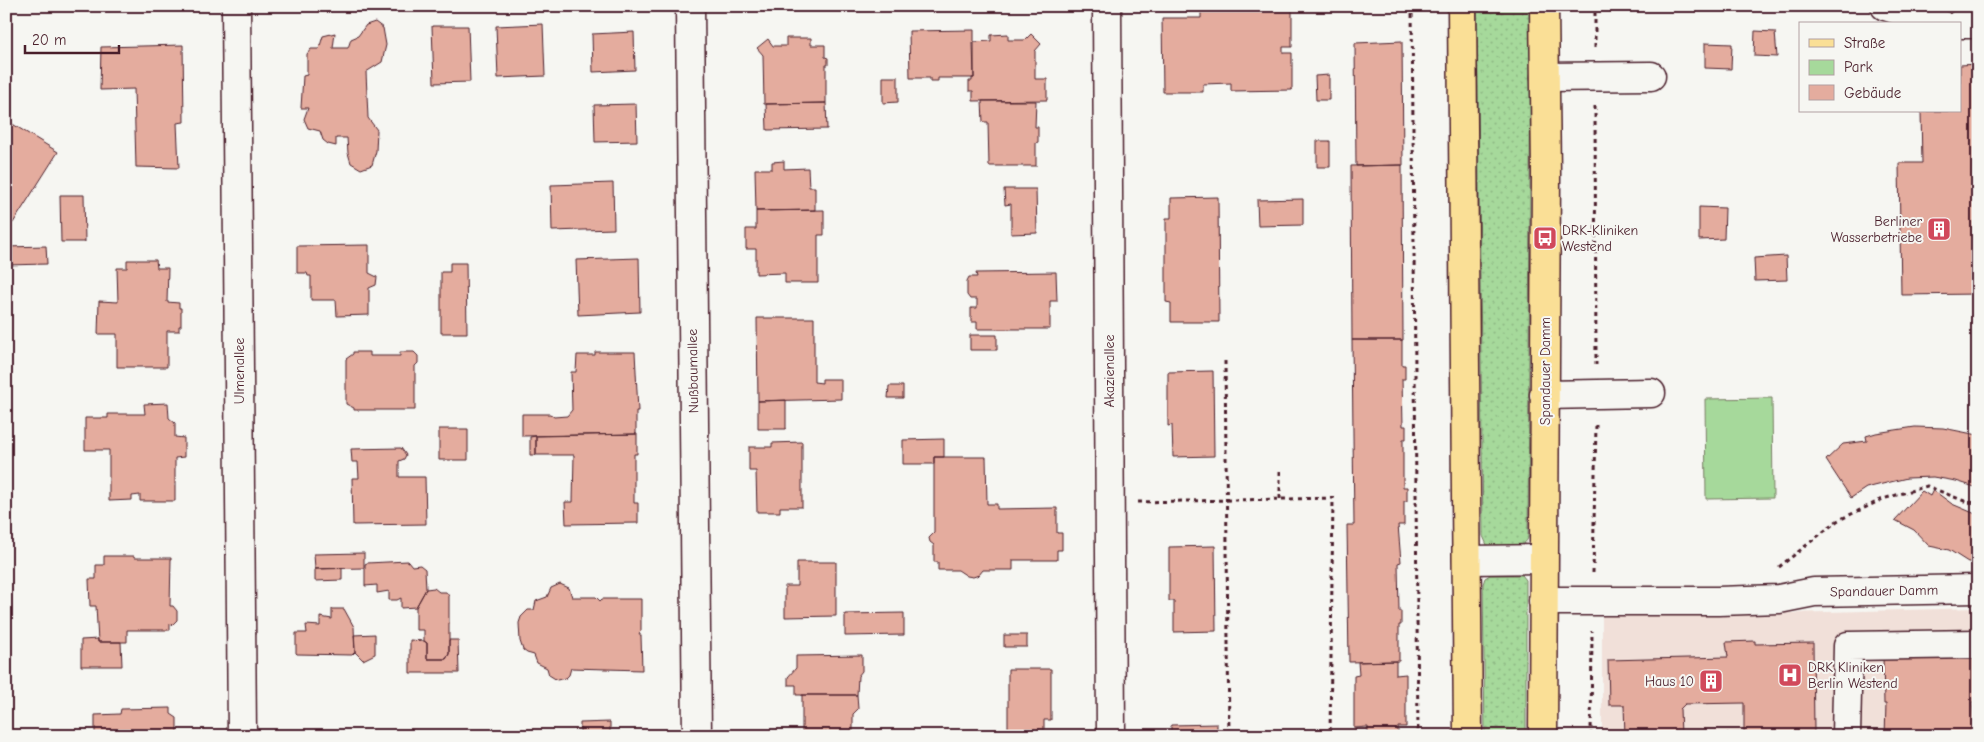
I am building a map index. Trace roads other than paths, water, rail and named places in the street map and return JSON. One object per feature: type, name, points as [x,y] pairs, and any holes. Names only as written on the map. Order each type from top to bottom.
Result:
[{"type":"main road","points":[[1462,6],[1468,736]]},
{"type":"main road","name":"Spandauer Damm","points":[[1543,736],[1544,6]]},
{"type":"street","name":"Ulmenallee","points":[[236,6],[242,736]]},
{"type":"street","name":"Nußbaumallee","points":[[690,6],[697,736]]},
{"type":"street","name":"Akazienallee","points":[[1107,6],[1111,736]]},
{"type":"street","points":[[1886,6],[1934,22]]},
{"type":"street","points":[[1962,24],[1978,24]]},
{"type":"street","points":[[1545,77],[1651,76]]},
{"type":"street","points":[[1544,395],[1651,392]]},
{"type":"street","points":[[1467,560],[1543,560]]},
{"type":"street","name":"Spandauer Damm","points":[[1543,601],[1671,601],[1779,598],[1814,592],[1978,589]]},
{"type":"street","points":[[1846,736],[1848,646],[1978,644]]},
{"type":"place","name":"Berliner Wasserbetriebe","points":[[1939,229]]},
{"type":"place","name":"DRK-Kliniken Westend","points":[[1545,238]]},
{"type":"place","name":"DRK Kliniken Berlin Westend","points":[[1790,675]]},
{"type":"place","name":"Haus 10","points":[[1711,681]]}]
